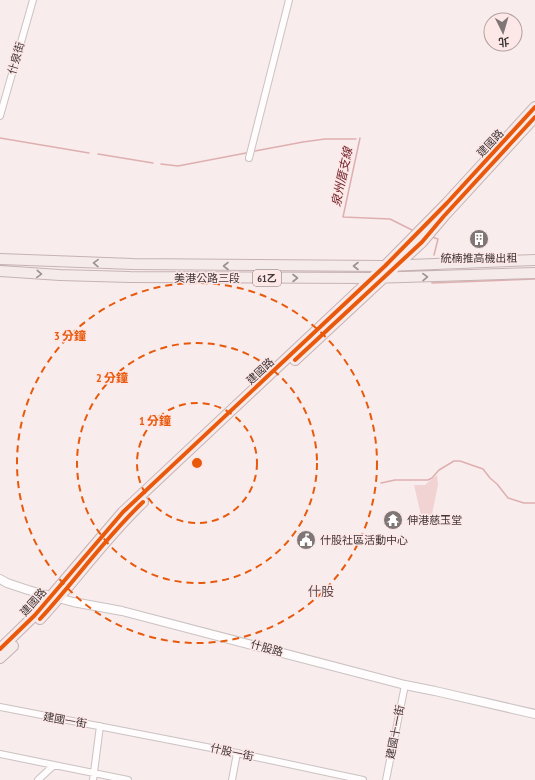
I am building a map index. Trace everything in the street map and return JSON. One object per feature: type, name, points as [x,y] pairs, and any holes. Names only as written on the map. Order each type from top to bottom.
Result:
[{"type":"main road","name":"建國路","points":[[233,413],[385,266],[535,107]]},
{"type":"main road","name":"建國路","points":[[0,658],[24,636],[123,512],[422,242],[535,117]]},
{"type":"main road","name":"美港公路三段","points":[[0,259],[133,264],[385,266],[535,260]]},
{"type":"main road","name":"美港公路三段","points":[[0,271],[130,278],[383,278],[535,273]]},
{"type":"main road","name":"建國路","points":[[0,649],[54,597]]},
{"type":"street","name":"什泉街","points":[[0,116],[33,0]]},
{"type":"street","points":[[249,158],[289,0]]},
{"type":"street","name":"什股路","points":[[0,578],[28,590],[88,606],[122,611],[405,685],[435,690],[535,714]]},
{"type":"street","name":"建國十一街","points":[[386,780],[405,685]]},
{"type":"street","name":"建國一街","points":[[0,707],[59,720],[100,726],[93,780]]},
{"type":"street","name":"什股一街","points":[[100,726],[363,780]]},
{"type":"street","points":[[232,780],[237,753]]},
{"type":"street","points":[[0,754],[128,780]]},
{"type":"street","points":[[38,780],[54,765]]},
{"type":"shaded area","points":[[437,475],[438,485],[430,524],[423,524],[414,485],[425,485]]},
{"type":"waterway","name":"泉州厝支線","points":[[0,138],[89,153]]},
{"type":"waterway","name":"泉州厝支線","points":[[360,138],[343,217],[390,219],[414,231]]},
{"type":"waterway","name":"泉州厝支線","points":[[255,151],[325,139],[356,139]]},
{"type":"waterway","name":"泉州厝支線","points":[[161,164],[178,166],[246,153]]},
{"type":"waterway","name":"泉州厝支線","points":[[98,154],[153,163]]},
{"type":"waterway","name":"泉州厝支線","points":[[432,237],[438,239],[434,255]]},
{"type":"waterway","name":"泉州厝支線","points":[[432,280],[432,283],[535,279]]},
{"type":"waterway","points":[[381,483],[395,480],[428,480],[432,478],[439,470],[454,461],[460,461],[483,469],[508,498],[524,503],[535,503]]},
{"type":"cycle path","points":[[0,649],[35,615],[123,512],[385,266],[447,203],[535,107]]},
{"type":"cycle path","points":[[295,360],[422,242],[535,117]]},
{"type":"cycle path","points":[[40,619],[116,530],[143,502]]},
{"type":"place","name":"統楠推高機出租","points":[[479,239]]},
{"type":"place","name":"伸港慈玉堂","points":[[393,520]]},
{"type":"place","name":"什股社區活動中心","points":[[306,540]]},
{"type":"district","name":"什股","points":[[321,591]]}]
